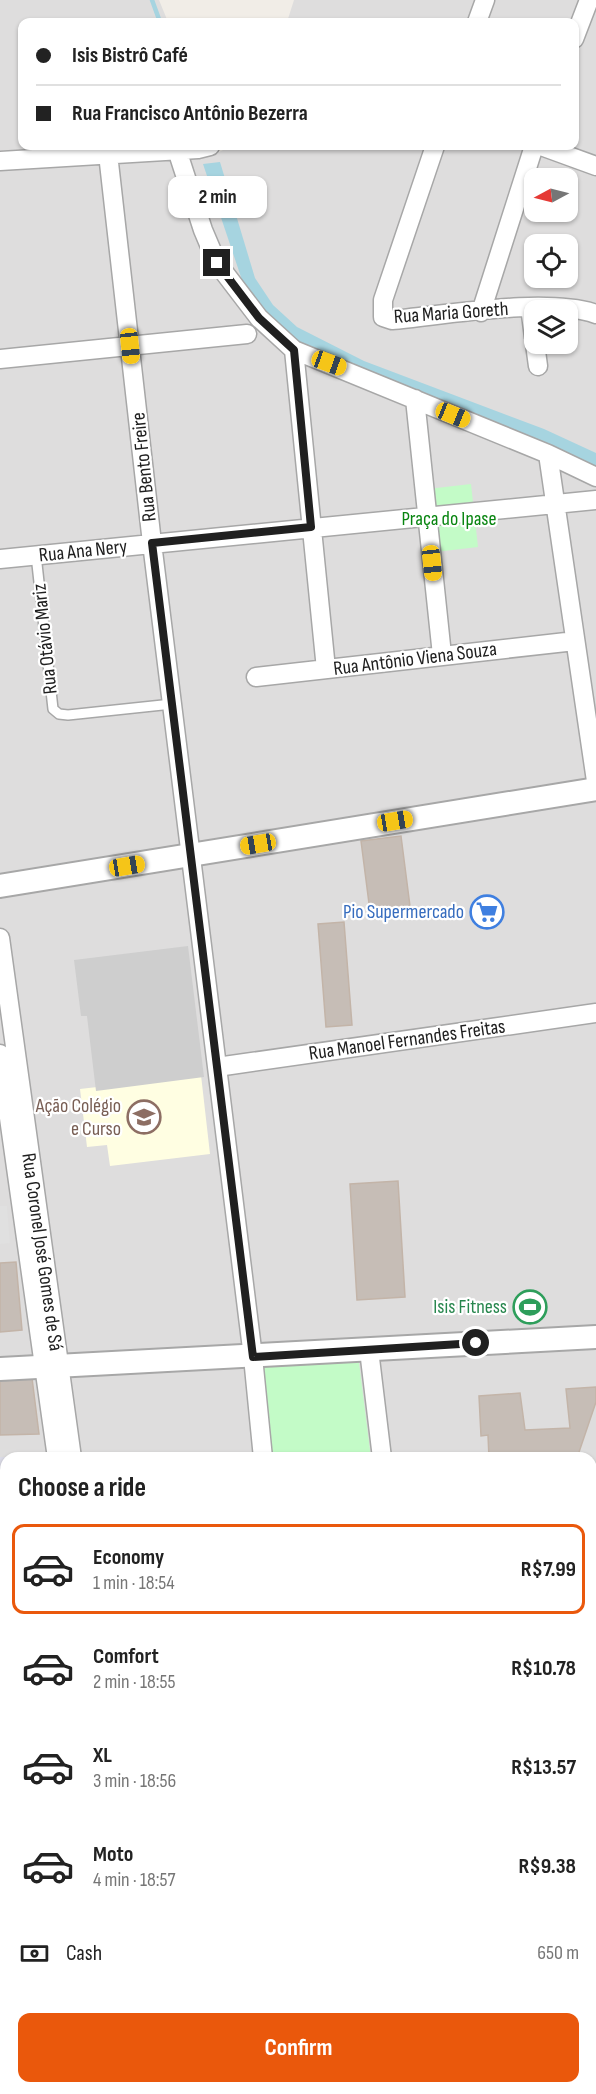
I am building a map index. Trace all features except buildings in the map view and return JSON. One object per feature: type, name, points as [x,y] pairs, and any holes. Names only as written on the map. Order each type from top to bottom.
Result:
[{"type":"street","points":[[478,18],[485,0]]},
{"type":"street","points":[[579,26],[589,0]]},
{"type":"street","points":[[0,161],[177,150],[203,230],[217,263],[259,318],[294,350],[548,454],[596,477]]},
{"type":"street","name":"Rua Maria Goreth","points":[[434,150],[383,300],[381,312],[383,317],[392,320],[524,308]]},
{"type":"street","points":[[481,312],[533,150]]},
{"type":"street","points":[[552,150],[596,166]]},
{"type":"street","name":"Rua Bento Freire","points":[[108,154],[152,543],[253,1357],[262,1452]]},
{"type":"street","name":"Rua Maria Goreth","points":[[578,309],[596,314]]},
{"type":"street","points":[[0,359],[247,334]]},
{"type":"street","points":[[294,350],[326,669]]},
{"type":"street","points":[[536,354],[538,366]]},
{"type":"street","points":[[415,399],[442,655]]},
{"type":"street","points":[[548,454],[596,781]]},
{"type":"street","name":"Rua Ana Nery","points":[[0,559],[311,527],[554,506],[596,500]]},
{"type":"street","name":"Rua Antônio Viena Souza","points":[[256,677],[575,641]]},
{"type":"street","points":[[0,886],[596,789]]},
{"type":"street","name":"Rua Coronel José Gomes de Sá","points":[[0,938],[50,1365],[57,1452]]},
{"type":"street","name":"Rua Manoel Fernandes Freitas","points":[[217,1067],[596,1013]]},
{"type":"street","name":"Rua Coronel José Gomes de Sá","points":[[0,1054],[50,1365],[71,1452]]},
{"type":"street","points":[[0,1369],[596,1337]]},
{"type":"street","points":[[369,1350],[381,1452]]},
{"type":"lane","name":"Rua Otávio Mariz","points":[[36,555],[53,709],[59,714],[68,715],[172,704]]},
{"type":"shaded area","points":[[0,0],[159,0],[166,18],[18,18],[18,150],[218,150],[219,152],[223,150],[579,150],[579,18],[288,18],[294,0],[596,0],[596,1452],[0,1452]]},
{"type":"shaded area","points":[[188,946],[204,1077],[96,1091],[87,1016],[81,1016],[74,960]]},
{"type":"shaded area","name":"Ação Colégio e Curso","points":[[201,1075],[210,1154],[110,1166],[107,1145],[87,1147],[80,1089]]},
{"type":"shaded area","points":[[0,1206],[7,1206],[10,1243],[0,1244]]},
{"type":"green space","name":"Praça do Ipase","points":[[471,484],[478,547],[427,553],[419,490]]},
{"type":"green space","points":[[358,1355],[370,1452],[269,1452],[260,1365]]},
{"type":"water","points":[[220,162],[255,278],[273,305],[297,327],[364,361],[544,429],[596,453],[596,473],[302,345],[262,317],[243,283],[203,164]]},
{"type":"waterway","points":[[152,0],[159,18]]},
{"type":"place","name":"Pio Supermercado","points":[[487,912]]},
{"type":"place","name":"Ação Colégio e Curso","points":[[144,1117]]},
{"type":"place","name":"Isis Fitness","points":[[530,1307]]},
{"type":"route","points":[[217,263],[259,318],[294,350],[311,527],[152,543],[253,1357],[476,1343]]}]
